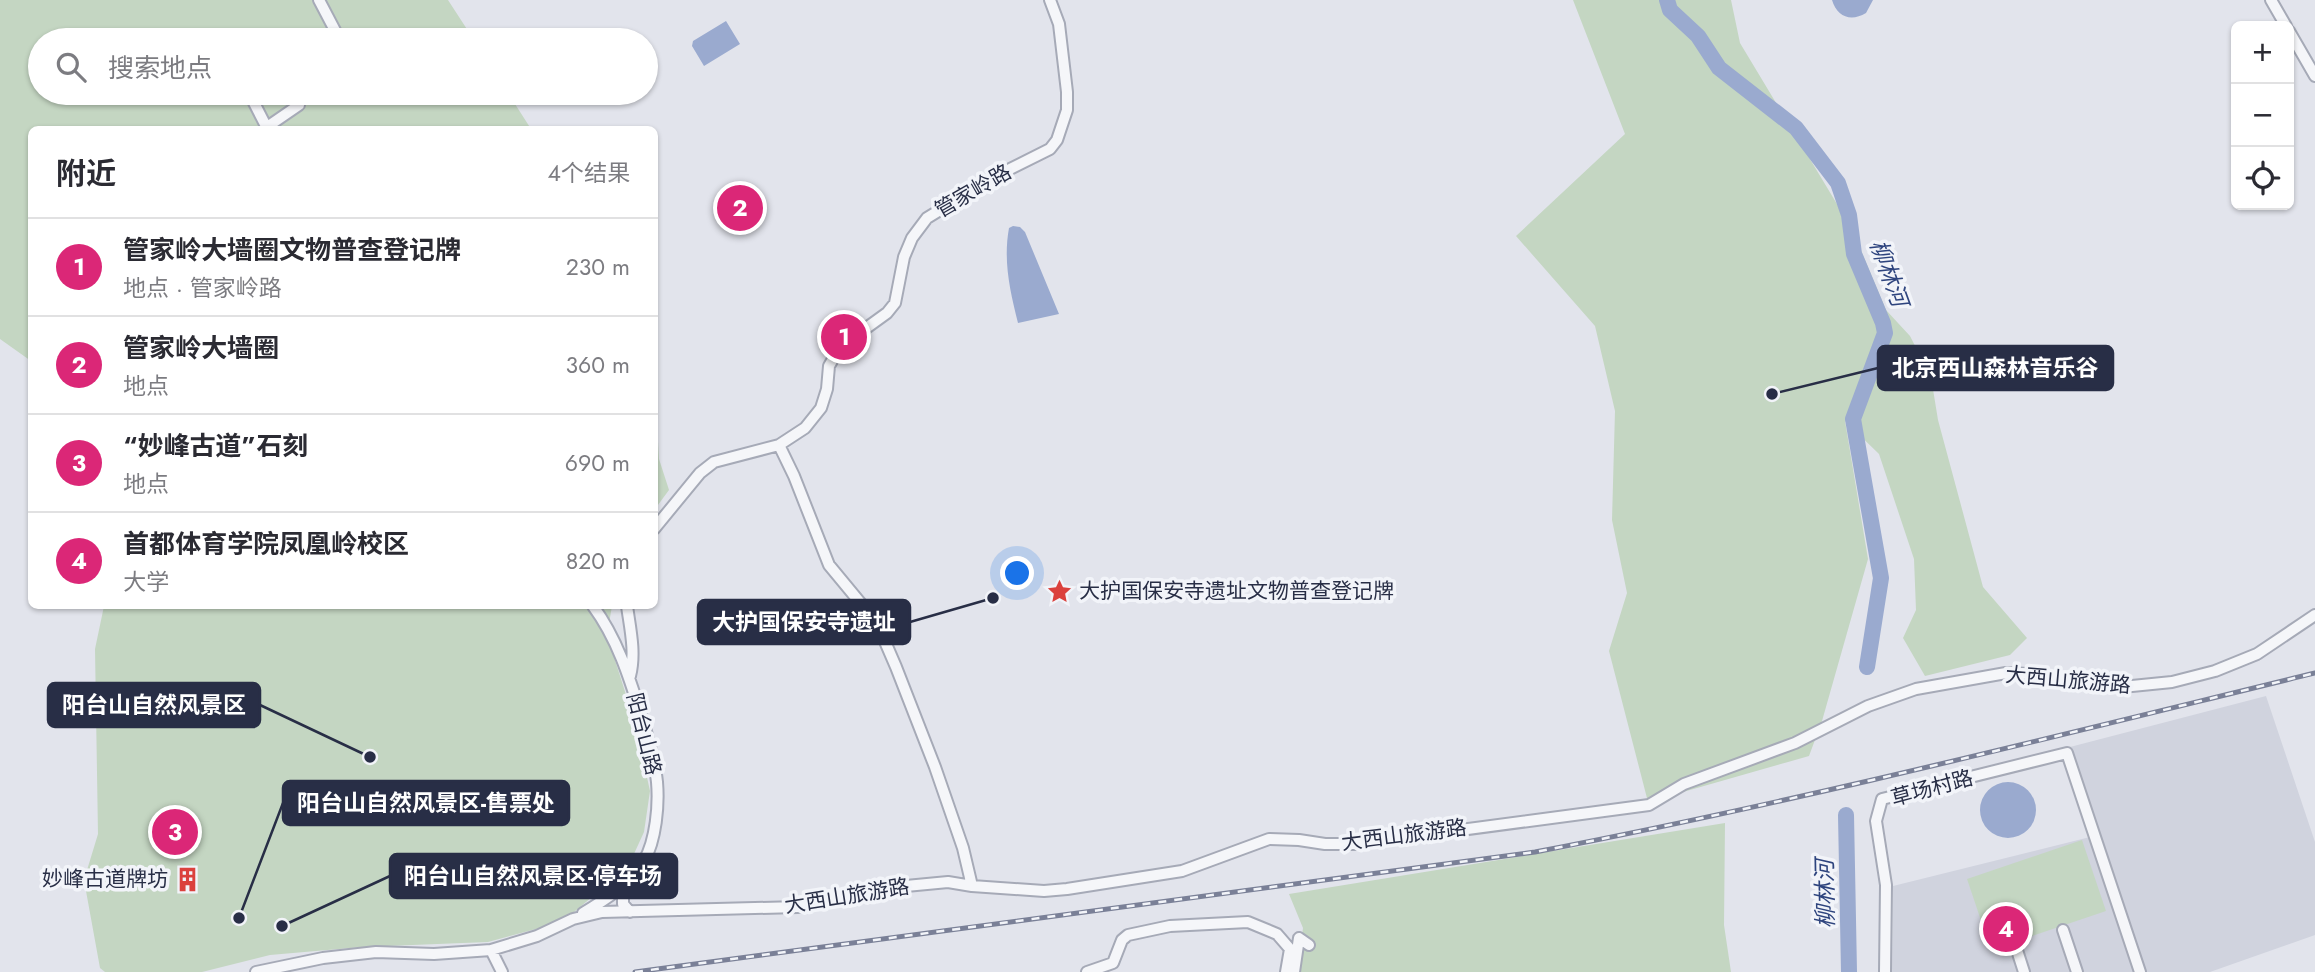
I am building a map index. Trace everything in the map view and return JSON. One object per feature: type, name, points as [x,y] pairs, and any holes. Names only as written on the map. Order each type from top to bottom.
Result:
[{"type":"street","points":[[319,0],[334,28]]},
{"type":"street","name":"管家岭路","points":[[658,523],[700,473],[714,462],[779,445],[805,428],[821,408],[827,389],[829,366],[840,347],[887,313],[895,303],[904,257],[919,226],[927,218],[961,196],[1050,149],[1057,140],[1067,110],[1067,92],[1059,24],[1050,0]]},
{"type":"street","points":[[2271,0],[2283,21]]},
{"type":"street","points":[[2294,40],[2315,76]]},
{"type":"street","points":[[256,105],[267,126]]},
{"type":"street","points":[[271,126],[299,105]]},
{"type":"street","points":[[779,445],[829,565],[877,623],[955,825],[972,887]]},
{"type":"street","name":"阳台山路","points":[[573,919],[623,885],[645,859],[651,842],[657,803],[652,752],[630,677],[612,636],[595,609]]},
{"type":"street","points":[[627,609],[632,645],[630,677]]},
{"type":"street","name":"大西山旅游路","points":[[256,972],[323,958],[376,952],[434,954],[491,950],[537,936],[573,919],[602,912],[798,907],[929,883],[948,882],[972,887],[1044,891],[1067,889],[1182,871],[1269,839],[1355,844],[1649,805],[1684,785],[1795,744],[1868,706],[1916,689],[2006,673],[2122,687],[2172,682],[2215,671],[2257,654],[2315,615]]},
{"type":"street","name":"草场村路","points":[[1885,972],[1886,886],[1876,821],[1882,799],[2067,753],[2140,972]]},
{"type":"street","points":[[623,885],[622,900],[630,912]]},
{"type":"street","points":[[1087,972],[1113,963],[1122,940],[1128,935],[1170,926],[1248,922],[1277,934],[1290,949],[1286,972]]},
{"type":"street","points":[[2063,930],[2077,972]]},
{"type":"street","points":[[1294,972],[1299,938],[1309,945]]},
{"type":"street","points":[[2015,944],[2024,972]]},
{"type":"street","points":[[491,950],[502,972]]},
{"type":"shaded area","points":[[2266,696],[2315,842],[2315,935],[2210,972],[2145,972],[2070,747]]},
{"type":"shaded area","points":[[2090,837],[2134,972],[1892,972],[1893,886]]},
{"type":"green space","points":[[0,0],[448,0],[466,28],[28,28],[28,105],[516,105],[529,126],[28,126],[28,359],[0,339]]},
{"type":"green space","points":[[1573,0],[1731,0],[1740,43],[1852,229],[1886,310],[1910,336],[1931,377],[1938,420],[1983,587],[2027,638],[2010,655],[1925,676],[1903,638],[1916,610],[1914,559],[1879,454],[1845,421],[1868,559],[1822,721],[1809,756],[1648,802],[1609,651],[1627,593],[1612,520],[1615,411],[1595,326],[1516,236],[1625,134]]},
{"type":"green space","points":[[658,442],[659,459],[669,490],[658,505]]},
{"type":"green space","points":[[103,609],[611,609],[607,635],[635,723],[650,791],[644,832],[628,867],[562,922],[488,942],[362,947],[270,955],[202,972],[105,972],[100,968],[84,880],[98,834],[95,649]]},
{"type":"green space","points":[[1725,823],[1724,925],[1731,972],[1297,972],[1303,928],[1289,894]]},
{"type":"green space","points":[[2082,840],[2106,911],[1991,950],[1967,879]]},
{"type":"water","points":[[1832,0],[1873,0],[1866,13],[1850,17],[1841,14]]},
{"type":"water","points":[[726,21],[740,44],[704,66],[692,46],[693,41]]},
{"type":"water","points":[[1020,227],[1025,232],[1059,314],[1018,323],[1007,264],[1007,240],[1009,228]]},
{"type":"water","points":[[2008,782],[2019,784],[2028,790],[2034,799],[2034,821],[2028,830],[2019,836],[2008,838],[1997,836],[1988,830],[1982,821],[1980,810],[1982,799],[1988,790],[1997,784]]},
{"type":"waterway","name":"柳林河","points":[[1667,0],[1670,10],[1698,36],[1719,68],[1796,128],[1838,183],[1849,215],[1854,254],[1883,323],[1885,333],[1853,419],[1881,578],[1867,667]]},
{"type":"waterway","name":"柳林河","points":[[1846,815],[1849,972]]},
{"type":"railway","points":[[635,972],[1535,852],[1829,790],[2315,673]]},
{"type":"place","name":"管家岭大墙圈","points":[[740,208]]},
{"type":"place","name":"管家岭大墙圈文物普查登记牌","points":[[844,337]]},
{"type":"place","name":"北京西山森林音乐谷","points":[[1772,394]]},
{"type":"place","name":"大护国保安寺遗址文物普查登记牌","points":[[1059,591]]},
{"type":"place","name":"大护国保安寺遗址","points":[[993,598]]},
{"type":"place","name":"阳台山自然风景区","points":[[370,757]]},
{"type":"place","name":"“妙峰古道”石刻","points":[[175,832]]},
{"type":"place","name":"妙峰古道牌坊","points":[[188,879]]},
{"type":"place","name":"阳台山自然风景区-售票处","points":[[239,918]]},
{"type":"place","name":"阳台山自然风景区-停车场","points":[[282,926]]},
{"type":"place","name":"首都体育学院凤凰岭校区","points":[[2006,929]]}]
